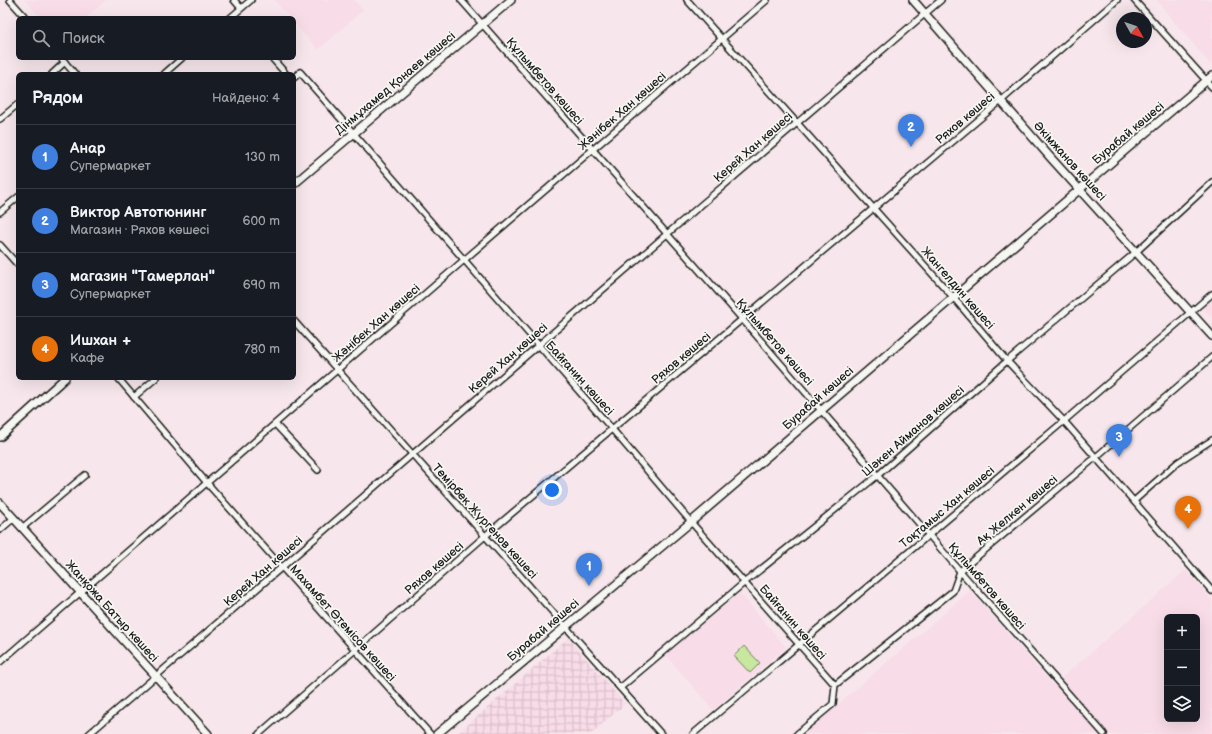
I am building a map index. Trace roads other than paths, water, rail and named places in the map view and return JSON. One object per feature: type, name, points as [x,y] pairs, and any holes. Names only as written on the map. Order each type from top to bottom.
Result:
[{"type":"street","points":[[10,0],[24,16]]},
{"type":"street","points":[[234,0],[241,8]]},
{"type":"street","points":[[237,16],[241,8],[250,0]]},
{"type":"street","name":"Құлымбетов көшесі","points":[[461,0],[743,320],[877,476],[1104,734]]},
{"type":"street","name":"Дінмұхамед Қонаев көшесі","points":[[296,182],[511,0]]},
{"type":"street","name":"Жангелдин көшесі","points":[[687,0],[953,297],[1008,361],[1096,457],[1212,591]]},
{"type":"street","name":"Жәнібек Хан көшесі","points":[[0,662],[721,38],[767,0]]},
{"type":"street","name":"Әкімжанов көшесі","points":[[913,0],[1212,336]]},
{"type":"street","name":"Керей Хан көшесі","points":[[89,734],[538,345],[941,0]]},
{"type":"street","name":"Ряхов көшесі","points":[[259,734],[485,536],[874,209],[1117,0]]},
{"type":"street","points":[[1134,0],[1210,78],[1212,87]]},
{"type":"street","points":[[54,72],[63,60],[73,72]]},
{"type":"street","points":[[166,72],[180,60]]},
{"type":"street","points":[[274,60],[284,72]]},
{"type":"street","name":"Байғанин көшесі","points":[[296,76],[300,72],[612,429],[691,522],[835,685]]},
{"type":"street","name":"Бурабай көшесі","points":[[437,734],[691,522],[820,410],[1210,78]]},
{"type":"street","points":[[0,119],[16,106]]},
{"type":"street","name":"Шәкен Айманов көшесі","points":[[620,688],[745,582],[877,476],[1008,361],[1136,252],[1212,182]]},
{"type":"street","points":[[0,212],[16,199]]},
{"type":"street","points":[[0,245],[16,263]]},
{"type":"street","name":"Тоқтамыс Хан көшесі","points":[[693,734],[1212,294]]},
{"type":"street","name":"Темірбек Жүргенов көшесі","points":[[296,323],[661,734]]},
{"type":"street","name":"Ақ Желкен көшесі","points":[[960,571],[1212,357]]},
{"type":"street","points":[[0,437],[63,380]]},
{"type":"street","name":"Махамбет Өтемісов көшесі","points":[[120,380],[281,568],[430,734]]},
{"type":"street","points":[[134,397],[154,380]]},
{"type":"street","points":[[275,424],[318,470]]},
{"type":"street","points":[[1134,501],[1178,462],[1212,440]]},
{"type":"street","points":[[22,528],[85,475]]},
{"type":"street","name":"Жанқожа Батыр көшесі","points":[[0,503],[80,594],[208,734]]},
{"type":"street","points":[[0,530],[14,518]]},
{"type":"street","points":[[797,734],[833,704],[835,685],[953,591],[960,571]]},
{"type":"place","name":"Виктор Автотюнинг","points":[[911,147]]},
{"type":"place","name":"магазин \"Тамерлан\"","points":[[1119,457]]},
{"type":"place","name":"Ишхан +","points":[[1188,529]]},
{"type":"place","name":"Анар","points":[[589,586]]}]
